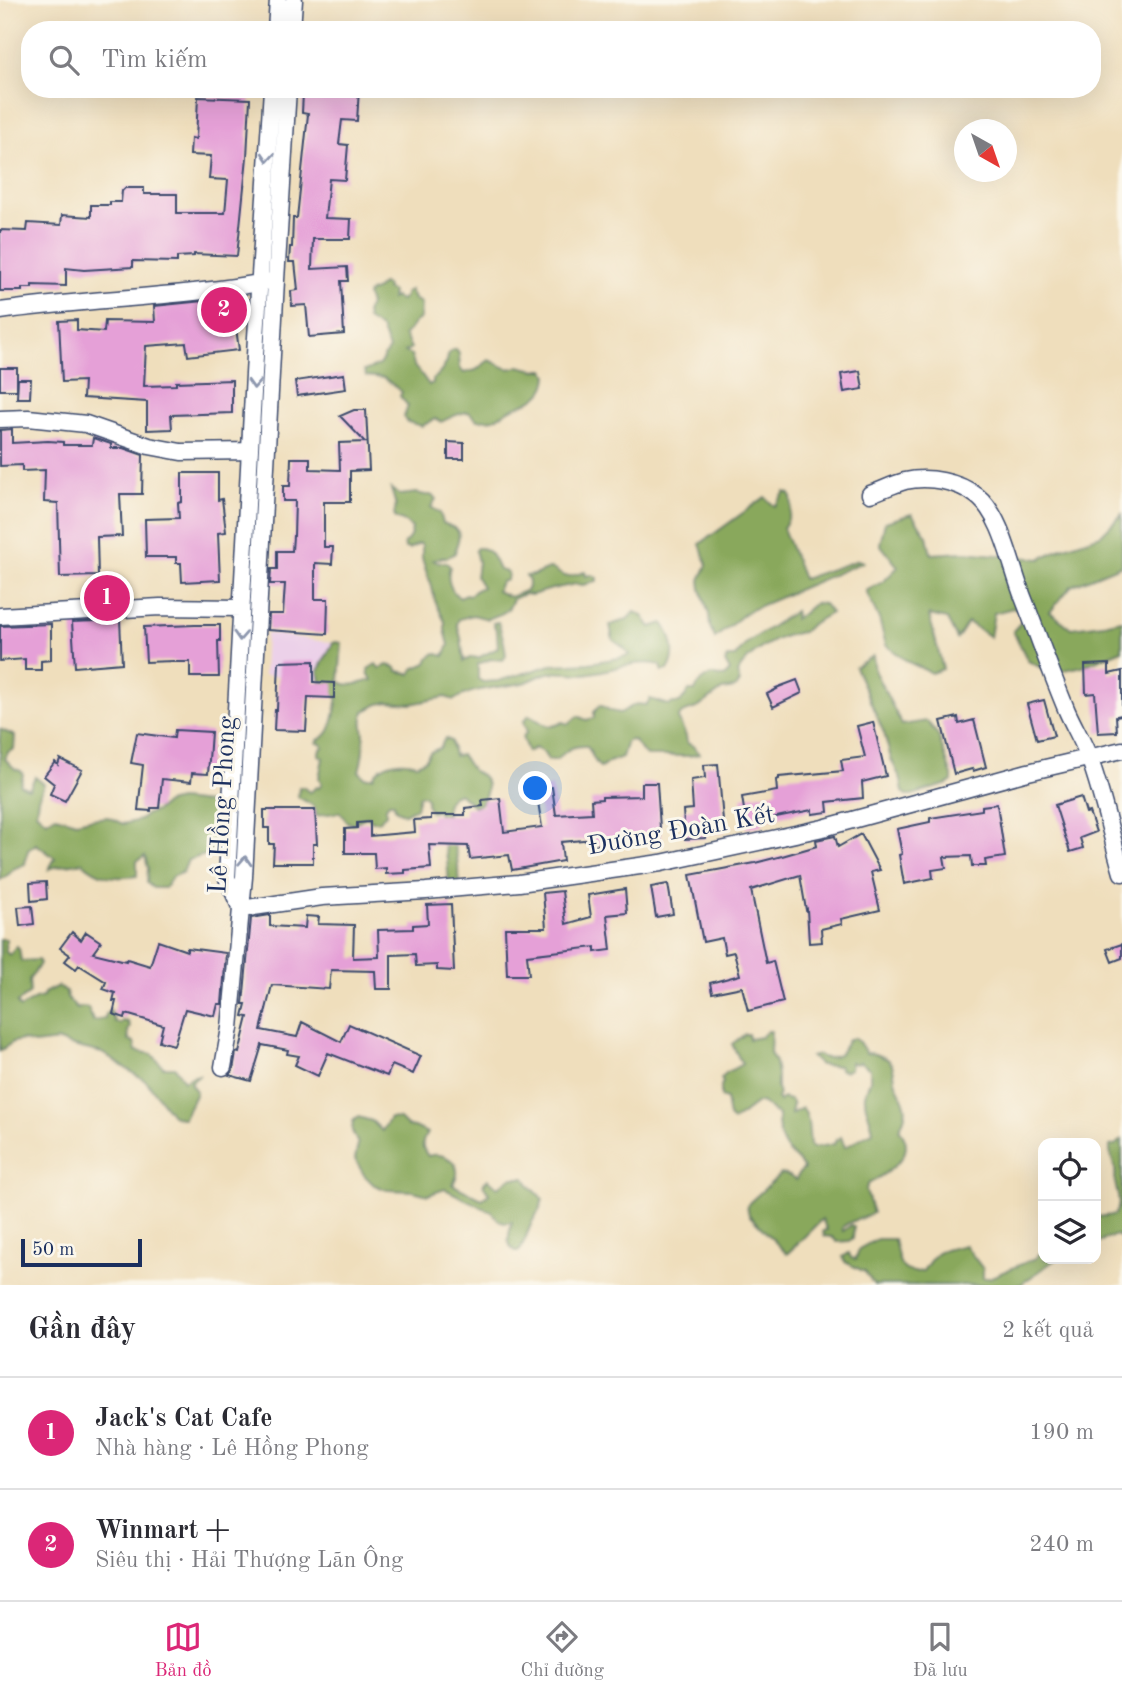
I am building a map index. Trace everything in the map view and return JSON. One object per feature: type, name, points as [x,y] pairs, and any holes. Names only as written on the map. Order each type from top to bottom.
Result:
[{"type":"street","points":[[277,21],[278,0]]},
{"type":"street","points":[[293,21],[294,0]]},
{"type":"street","name":"Lê Hồng Phong","points":[[241,909],[268,282],[272,98]]},
{"type":"street","name":"Lê Hồng Phong","points":[[241,909],[227,878],[241,608],[250,451],[287,98]]},
{"type":"street","points":[[0,311],[49,304],[236,288],[268,282]]},
{"type":"street","points":[[0,419],[27,418],[86,424],[149,446],[181,452],[250,451]]},
{"type":"street","points":[[870,494],[907,481],[933,480],[958,485],[982,501],[1000,528],[1067,711],[1089,759],[1122,873]]},
{"type":"street","points":[[0,616],[160,607],[241,608]]},
{"type":"street","name":"Đường Đoàn Kết","points":[[241,909],[322,897],[519,883],[661,863],[823,828],[1028,772],[1122,750]]},
{"type":"street","points":[[223,1067],[230,1028],[241,909]]},
{"type":"shaded area","points":[[266,633],[333,643],[339,681],[264,675]]},
{"type":"green space","points":[[382,284],[392,292],[391,299],[394,297],[401,300],[410,290],[414,299],[421,303],[420,319],[404,335],[411,348],[405,352],[411,355],[415,368],[429,385],[447,362],[451,351],[456,349],[460,369],[464,373],[476,370],[489,360],[507,368],[519,366],[544,370],[548,375],[544,389],[535,398],[494,419],[477,420],[469,412],[441,422],[435,419],[422,426],[407,422],[404,417],[408,406],[400,396],[402,392],[384,378],[366,376],[364,371],[379,365],[389,349],[381,329],[367,320],[366,312],[370,305],[368,293]]},
{"type":"green space","points":[[391,489],[400,495],[431,495],[436,499],[431,507],[440,513],[443,523],[458,531],[455,553],[433,560],[447,563],[450,567],[450,584],[460,598],[482,587],[476,577],[477,548],[489,552],[499,570],[508,572],[507,580],[501,582],[497,591],[510,597],[527,590],[529,581],[526,576],[551,568],[564,576],[585,572],[586,576],[597,578],[597,581],[583,585],[576,584],[532,595],[524,594],[513,599],[503,613],[488,619],[473,615],[459,619],[457,624],[464,661],[472,657],[478,658],[498,648],[497,632],[493,623],[498,622],[506,656],[503,660],[491,659],[478,664],[478,679],[483,682],[498,681],[551,665],[589,663],[629,655],[613,640],[610,625],[626,620],[635,612],[643,616],[651,627],[663,623],[673,646],[673,658],[668,670],[662,671],[661,665],[641,663],[591,673],[548,673],[526,682],[479,690],[454,700],[445,697],[411,704],[388,702],[364,711],[364,744],[359,771],[364,777],[373,777],[381,768],[392,763],[417,764],[425,760],[430,752],[440,748],[445,738],[451,741],[454,756],[461,755],[487,784],[482,801],[475,807],[459,793],[447,803],[447,820],[456,852],[458,874],[458,897],[450,899],[447,859],[438,810],[431,812],[424,795],[419,796],[416,808],[405,814],[395,809],[394,803],[389,803],[386,814],[378,821],[372,821],[368,816],[352,824],[347,822],[340,812],[316,816],[313,806],[298,797],[299,787],[309,792],[322,784],[319,778],[323,758],[319,751],[323,747],[317,743],[330,728],[338,698],[320,684],[318,671],[333,643],[342,643],[339,681],[351,685],[373,680],[368,669],[376,664],[380,669],[387,665],[411,674],[413,669],[427,663],[435,653],[444,656],[449,645],[445,622],[435,601],[422,558],[422,546],[420,543],[409,549],[405,548],[404,543],[410,537],[412,528],[395,518]]},
{"type":"green space","points":[[785,492],[790,494],[791,507],[783,528],[803,579],[858,560],[863,562],[748,611],[715,638],[701,589],[700,580],[707,565],[700,544],[765,497],[775,506]]},
{"type":"green space","points":[[912,514],[927,536],[931,554],[964,552],[1040,559],[1062,548],[1101,535],[1122,514],[1122,565],[1071,586],[1050,612],[1071,628],[1122,620],[1122,650],[1083,666],[1051,673],[1028,661],[1013,631],[1031,611],[1013,608],[994,613],[990,637],[968,622],[957,639],[947,619],[929,615],[943,669],[931,673],[908,662],[886,645],[879,619],[866,591],[884,581],[898,567],[880,544],[885,522]]},
{"type":"green space","points":[[815,603],[824,604],[831,613],[803,632],[775,640],[757,651],[737,673],[740,682],[735,688],[722,690],[678,718],[687,743],[695,747],[699,754],[646,756],[633,740],[627,741],[622,757],[601,768],[587,746],[570,749],[556,760],[548,760],[543,752],[535,748],[528,752],[522,737],[527,732],[523,722],[529,715],[544,725],[552,726],[563,722],[568,724],[578,716],[586,720],[594,718],[594,712],[600,705],[620,713],[636,704],[646,705],[650,699],[669,705],[680,703],[689,691],[695,691],[705,678],[711,675],[724,677],[730,671],[725,662],[729,657],[735,657],[747,643],[795,611],[794,619],[801,615]]},
{"type":"green space","points":[[873,656],[875,672],[902,725],[927,721],[938,735],[952,776],[952,781],[948,784],[912,795],[903,792],[884,733],[855,667]]},
{"type":"green space","points":[[0,729],[15,736],[14,749],[8,752],[5,759],[21,771],[23,775],[20,785],[29,789],[35,777],[44,784],[36,812],[46,821],[56,816],[76,822],[108,817],[123,824],[140,820],[166,803],[179,800],[209,803],[217,809],[212,849],[209,854],[188,860],[183,872],[172,877],[165,888],[153,888],[147,883],[148,868],[145,856],[137,861],[137,876],[114,877],[101,874],[82,862],[49,869],[55,858],[36,844],[28,850],[25,864],[0,880]]},
{"type":"green space","points":[[0,939],[6,939],[6,952],[10,955],[16,946],[19,948],[21,961],[38,960],[40,963],[29,980],[30,993],[17,1003],[20,1008],[58,986],[66,992],[67,998],[77,1009],[88,1008],[93,1021],[105,1019],[110,1010],[115,1022],[128,1022],[129,1040],[134,1042],[136,1051],[152,1054],[163,1067],[175,1067],[184,1081],[200,1075],[190,1083],[196,1091],[184,1118],[172,1115],[147,1082],[102,1053],[59,1041],[34,1044],[22,1040],[13,1042],[0,1051]]},
{"type":"green space","points":[[771,1031],[770,1053],[775,1062],[779,1094],[777,1098],[779,1101],[783,1098],[790,1100],[793,1104],[791,1114],[802,1108],[808,1121],[810,1145],[813,1148],[834,1144],[841,1137],[845,1147],[873,1132],[865,1096],[870,1081],[870,1069],[860,1062],[851,1062],[850,1069],[841,1070],[838,1066],[820,1065],[811,1057],[817,1055],[828,1058],[839,1055],[848,1040],[853,1038],[866,1053],[881,1056],[892,1065],[905,1107],[905,1117],[899,1129],[905,1138],[906,1147],[904,1155],[891,1169],[867,1185],[866,1191],[873,1213],[842,1228],[843,1231],[851,1225],[854,1227],[853,1238],[849,1241],[837,1242],[832,1237],[824,1236],[823,1231],[827,1230],[822,1219],[787,1254],[749,1215],[747,1206],[750,1202],[781,1174],[796,1180],[804,1169],[783,1143],[778,1115],[761,1102],[733,1121],[729,1117],[726,1099],[721,1097],[721,1079],[742,1064],[732,1044],[745,1034],[748,1034],[749,1039],[761,1037]]},
{"type":"green space","points":[[358,1117],[372,1121],[382,1131],[390,1118],[400,1119],[407,1126],[427,1133],[423,1145],[428,1156],[443,1156],[452,1161],[457,1169],[453,1185],[482,1199],[489,1194],[483,1184],[488,1179],[498,1187],[511,1178],[525,1178],[543,1199],[521,1249],[518,1252],[509,1243],[512,1222],[498,1220],[492,1212],[445,1189],[428,1195],[413,1191],[387,1190],[374,1185],[364,1175],[355,1159],[358,1144],[352,1131],[353,1121]]},
{"type":"green space","points":[[1122,1139],[1122,1238],[1116,1235],[1101,1241],[1101,1216],[1114,1215],[1118,1208],[1110,1146]]},
{"type":"green space","points":[[877,1239],[894,1239],[900,1264],[908,1271],[914,1272],[923,1271],[940,1252],[965,1245],[983,1269],[983,1278],[989,1278],[1038,1256],[1038,1264],[1049,1264],[1020,1285],[874,1285],[865,1272],[845,1262],[843,1257],[849,1253],[851,1258],[856,1259],[859,1249]]},
{"type":"building","points":[[198,98],[250,99],[237,256],[194,254],[177,257],[177,262],[133,261],[133,267],[84,270],[66,268],[66,286],[32,285],[32,288],[22,288],[22,291],[0,291],[0,230],[27,231],[28,223],[61,225],[62,215],[91,217],[91,205],[121,202],[125,188],[144,188],[144,194],[177,194],[177,213],[225,213],[228,180],[209,179],[211,156],[190,155],[191,138],[196,139]]},
{"type":"building","points":[[303,98],[358,98],[357,121],[342,120],[339,144],[348,145],[345,180],[329,179],[325,218],[351,219],[350,239],[313,239],[312,269],[347,267],[348,281],[341,281],[344,334],[309,337],[306,305],[292,306],[291,291],[298,290],[295,262],[289,262],[290,247],[293,218],[297,218],[308,114],[302,113]]},
{"type":"building","points":[[233,298],[234,329],[236,328],[239,350],[188,356],[186,343],[146,346],[144,386],[232,380],[232,413],[171,415],[172,429],[147,430],[147,402],[83,398],[84,381],[62,382],[59,321],[77,320],[77,330],[104,332],[105,321],[155,322],[154,306]]},
{"type":"building","points":[[0,368],[17,368],[17,390],[0,390]]},
{"type":"building","points":[[860,371],[863,389],[844,392],[841,374]]},
{"type":"building","points":[[344,374],[346,389],[297,396],[295,381]]},
{"type":"building","points":[[18,379],[31,379],[30,398],[17,398]]},
{"type":"building","points":[[354,410],[366,410],[369,470],[350,471],[350,502],[324,502],[324,547],[333,547],[332,564],[315,563],[315,599],[328,599],[327,634],[268,630],[269,614],[283,614],[285,584],[270,584],[271,569],[277,569],[277,551],[292,551],[295,501],[283,501],[283,486],[290,486],[291,458],[310,458],[310,469],[340,470],[339,443],[365,442],[340,416]]},
{"type":"building","points":[[12,429],[12,443],[48,441],[63,442],[63,445],[92,445],[93,438],[111,444],[111,448],[123,448],[143,455],[142,494],[120,494],[122,536],[97,537],[98,576],[60,577],[58,503],[44,502],[45,470],[22,471],[22,465],[0,466],[0,430]]},
{"type":"building","points":[[448,442],[464,443],[464,459],[448,459]]},
{"type":"building","points":[[182,473],[218,473],[218,500],[222,499],[226,532],[218,533],[220,580],[182,582],[181,563],[176,563],[176,557],[146,557],[145,519],[179,518]]},
{"type":"building","points":[[120,620],[122,663],[75,667],[72,622]]},
{"type":"building","points":[[51,624],[51,660],[41,661],[41,670],[25,670],[25,659],[0,661],[0,626]]},
{"type":"building","points":[[220,625],[219,677],[190,677],[190,662],[146,662],[144,627]]},
{"type":"building","points":[[314,661],[314,682],[334,683],[334,698],[308,697],[306,731],[274,730],[279,662]]},
{"type":"building","points":[[1109,664],[1109,674],[1122,671],[1122,715],[1116,716],[1117,732],[1098,733],[1095,693],[1086,694],[1085,665]]},
{"type":"building","points":[[797,680],[802,693],[773,707],[767,694]]},
{"type":"building","points":[[1044,700],[1054,736],[1037,740],[1027,704]]},
{"type":"building","points":[[958,717],[959,724],[974,720],[986,767],[954,774],[941,721]]},
{"type":"building","points":[[873,722],[886,776],[862,782],[863,798],[827,802],[828,812],[812,814],[812,810],[786,815],[762,820],[763,825],[747,828],[742,797],[777,791],[776,780],[779,777],[843,771],[841,760],[865,757],[857,726]]},
{"type":"building","points":[[175,730],[211,732],[208,774],[192,773],[191,782],[162,779],[159,808],[151,808],[151,811],[138,810],[143,765],[131,763],[137,733],[174,738]]},
{"type":"building","points":[[60,759],[82,770],[65,801],[50,794],[54,784],[44,776],[55,762],[58,765]]},
{"type":"building","points":[[718,764],[724,832],[706,834],[706,838],[685,839],[683,810],[693,809],[691,780],[705,778],[704,765]]},
{"type":"building","points":[[642,783],[657,783],[661,843],[641,844],[641,841],[594,845],[594,839],[561,842],[563,861],[512,870],[509,855],[470,859],[468,846],[429,845],[431,868],[386,874],[386,868],[375,869],[374,853],[345,853],[345,829],[357,828],[357,823],[370,822],[370,836],[415,832],[414,820],[431,819],[431,815],[465,815],[465,808],[483,806],[482,800],[500,798],[504,832],[542,827],[536,789],[552,787],[556,815],[592,813],[591,800],[602,797],[642,796]]},
{"type":"building","points":[[1081,797],[1096,832],[1080,838],[1083,848],[1070,852],[1055,805]]},
{"type":"building","points":[[997,804],[1005,857],[985,860],[986,866],[972,866],[971,856],[944,857],[946,868],[932,870],[933,878],[904,884],[897,829],[930,822],[930,818],[982,810],[982,806]]},
{"type":"building","points":[[264,810],[315,810],[317,844],[313,844],[313,863],[273,863],[274,844],[269,844],[269,828],[264,828]]},
{"type":"building","points":[[861,834],[880,870],[871,872],[880,910],[841,919],[842,924],[821,929],[822,942],[809,943],[807,909],[800,875],[751,890],[766,963],[773,961],[783,1002],[748,1011],[742,987],[712,993],[710,983],[740,975],[734,952],[725,954],[722,938],[703,942],[690,875],[782,856],[817,846],[816,840],[835,836],[838,847]]},
{"type":"building","points":[[46,882],[47,899],[31,901],[30,883]]},
{"type":"building","points":[[668,884],[673,914],[656,917],[651,887]]},
{"type":"building","points":[[625,889],[627,913],[607,915],[611,950],[595,952],[595,947],[527,955],[529,975],[507,975],[505,928],[546,928],[543,893],[562,891],[566,924],[591,917],[588,895]]},
{"type":"building","points":[[451,904],[454,971],[437,970],[437,965],[416,966],[415,954],[391,955],[391,989],[376,989],[375,971],[331,970],[329,989],[272,985],[261,1030],[297,1037],[302,1022],[341,1042],[349,1024],[421,1056],[413,1074],[392,1065],[387,1076],[328,1053],[318,1076],[295,1065],[299,1056],[287,1054],[288,1050],[262,1045],[251,1081],[229,1075],[233,1070],[236,1052],[239,1053],[248,1017],[243,1016],[246,1004],[243,1004],[251,918],[270,915],[270,926],[305,928],[306,916],[319,917],[318,924],[354,925],[353,958],[379,957],[378,930],[413,929],[413,925],[428,924],[427,905]]},
{"type":"building","points":[[32,906],[34,924],[20,926],[18,907]]},
{"type":"building","points":[[72,932],[81,940],[86,932],[101,942],[93,953],[150,966],[158,941],[187,951],[187,948],[226,953],[222,1004],[218,1004],[215,1016],[185,1009],[174,1045],[159,1041],[163,1025],[126,1014],[125,1018],[113,1014],[115,993],[103,989],[106,982],[79,965],[76,969],[65,961],[70,955],[60,948]]},
{"type":"building","points":[[1122,944],[1122,958],[1112,962],[1107,949]]},
{"type":"place","name":"Winmart +","points":[[224,310]]},
{"type":"place","name":"Jack's Cat Cafe","points":[[107,598]]}]
